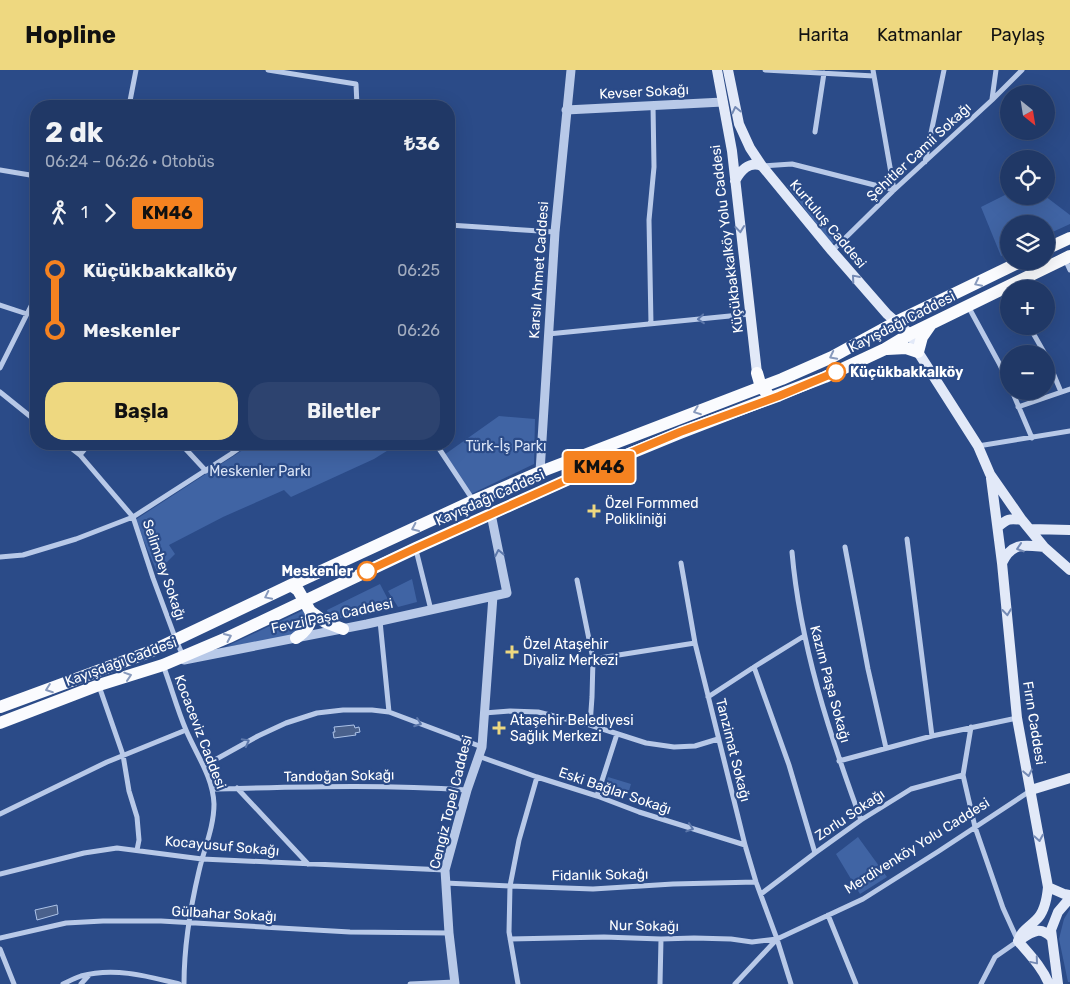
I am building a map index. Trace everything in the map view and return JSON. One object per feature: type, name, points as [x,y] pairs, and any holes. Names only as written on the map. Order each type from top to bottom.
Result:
[{"type":"main road","name":"Küçükbakkalköy Yolu Caddesi","points":[[717,70],[732,151],[757,373]]},
{"type":"main road","points":[[728,70],[739,124],[750,148],[740,155],[732,151]]},
{"type":"main road","name":"Kurtuluş Caddesi","points":[[750,148],[762,166],[891,320],[910,334]]},
{"type":"main road","points":[[735,181],[747,167],[756,164],[762,166]]},
{"type":"main road","points":[[1055,246],[1070,238]]},
{"type":"main road","name":"Kayışdağı Caddesi","points":[[1028,280],[1068,261]]},
{"type":"main road","name":"Kayışdağı Caddesi","points":[[0,707],[152,651],[473,501],[540,472],[817,364],[891,320],[1002,270]]},
{"type":"main road","name":"Kayışdağı Caddesi","points":[[0,723],[99,685],[163,665],[308,606],[416,548],[491,514],[680,432],[825,378],[885,349],[910,334],[1000,293]]},
{"type":"main road","points":[[885,349],[891,340],[891,320]]},
{"type":"main road","points":[[918,352],[922,337],[931,324]]},
{"type":"main road","points":[[910,334],[918,352],[978,446],[990,474],[1022,520],[1044,547],[1070,570]]},
{"type":"main road","points":[[885,349],[898,347],[918,352]]},
{"type":"main road","points":[[757,373],[761,387],[768,394],[779,396]]},
{"type":"main road","points":[[743,394],[755,382],[757,373]]},
{"type":"main road","name":"Fırın Caddesi","points":[[990,474],[1002,563],[1017,718],[1048,887],[1046,902],[1037,919],[1021,934],[1018,941]]},
{"type":"main road","points":[[998,527],[1005,520],[1012,518],[1022,520]]},
{"type":"main road","points":[[1030,529],[1070,530]]},
{"type":"main road","points":[[1002,563],[1006,554],[1020,546],[1044,547]]},
{"type":"main road","points":[[291,585],[298,590],[312,616],[303,634],[296,638]]},
{"type":"main road","points":[[308,606],[325,622],[343,628]]},
{"type":"main road","name":"Merdivenköy Yolu Caddesi","points":[[1031,790],[1070,778]]},
{"type":"main road","points":[[1048,887],[1070,896],[1058,912],[1051,930],[1058,984]]},
{"type":"main road","points":[[1049,984],[1038,964],[1018,941],[1038,931],[1047,932],[1052,938]]},
{"type":"street","points":[[129,100],[136,70]]},
{"type":"street","points":[[268,70],[356,84],[357,100]]},
{"type":"street","name":"Karslı Ahmet Caddesi","points":[[540,472],[555,232],[570,70]]},
{"type":"street","points":[[762,166],[792,164],[894,190],[874,73],[765,70]]},
{"type":"street","points":[[925,162],[944,70]]},
{"type":"street","points":[[992,100],[996,70]]},
{"type":"street","name":"Şehitler Camii Sokağı","points":[[832,251],[1022,70]]},
{"type":"street","points":[[815,132],[824,73]]},
{"type":"street","name":"Kevser Sokağı","points":[[566,110],[723,102]]},
{"type":"street","points":[[651,324],[649,220],[654,167],[653,105]]},
{"type":"street","points":[[0,170],[30,175]]},
{"type":"street","points":[[455,225],[555,232]]},
{"type":"street","points":[[0,306],[27,314]]},
{"type":"street","points":[[968,306],[1000,365]]},
{"type":"street","points":[[0,368],[30,308]]},
{"type":"street","points":[[548,334],[750,314]]},
{"type":"street","points":[[1055,377],[1061,392]]},
{"type":"street","points":[[1018,407],[1070,389]]},
{"type":"street","points":[[0,392],[30,416]]},
{"type":"street","points":[[1015,400],[1032,438]]},
{"type":"street","points":[[978,446],[1070,431]]},
{"type":"street","name":"Selimbey Sokağı","points":[[74,450],[133,517],[183,656]]},
{"type":"street","points":[[80,455],[85,450]]},
{"type":"street","points":[[187,450],[206,470]]},
{"type":"street","points":[[0,557],[23,554],[76,540],[133,517],[237,450]]},
{"type":"street","points":[[440,450],[473,501]]},
{"type":"street","name":"Fevzi Paşa Caddesi","points":[[163,665],[367,624],[507,593],[491,514]]},
{"type":"street","points":[[907,539],[932,736]]},
{"type":"street","points":[[845,547],[868,669],[886,748]]},
{"type":"street","points":[[416,548],[431,610]]},
{"type":"street","name":"Kazım Paşa Sokağı","points":[[792,552],[804,636],[839,761],[861,820]]},
{"type":"street","name":"Tanzimat Sokağı","points":[[681,563],[695,642],[745,846],[791,984]]},
{"type":"street","points":[[577,580],[592,659],[590,725]]},
{"type":"street","name":"Cengiz Topel Caddesi","points":[[455,983],[449,933],[445,870],[467,790],[482,747],[493,596]]},
{"type":"street","points":[[380,621],[389,712]]},
{"type":"street","points":[[708,698],[804,636]]},
{"type":"street","points":[[592,659],[695,642]]},
{"type":"street","name":"Kocaceviz Caddesi","points":[[163,665],[186,730],[204,766],[212,789],[214,805],[209,836],[188,923],[184,957],[184,984]]},
{"type":"street","points":[[754,667],[789,765],[815,852]]},
{"type":"street","points":[[99,685],[123,755],[129,791],[137,817],[139,840],[137,850]]},
{"type":"street","points":[[204,766],[286,723],[316,713],[343,710],[389,712],[482,747]]},
{"type":"street","points":[[484,713],[510,711],[538,712],[590,725],[646,743],[674,747],[696,746],[718,739]]},
{"type":"street","points":[[839,761],[932,736],[1017,718]]},
{"type":"street","points":[[970,727],[963,776],[975,827],[1003,908],[1018,941],[995,956],[982,984]]},
{"type":"street","points":[[0,814],[107,762],[186,730]]},
{"type":"street","points":[[597,796],[617,734]]},
{"type":"street","name":"Eski Bağlar Sokağı","points":[[478,756],[639,812],[745,846]]},
{"type":"street","name":"Zorlu Sokağı","points":[[760,894],[861,820],[911,789],[963,776]]},
{"type":"street","points":[[518,984],[508,932],[510,886],[519,840],[537,777]]},
{"type":"street","name":"Tandoğan Sokağı","points":[[212,789],[419,786],[467,790]]},
{"type":"street","points":[[237,788],[308,864]]},
{"type":"street","name":"Merdivenköy Yolu Caddesi","points":[[777,939],[862,899],[1031,790]]},
{"type":"street","name":"Kocayusuf Sokağı","points":[[0,874],[84,853],[117,848],[202,859],[445,870]]},
{"type":"street","name":"Fidanlık Sokağı","points":[[445,883],[593,888],[756,882]]},
{"type":"street","points":[[828,915],[856,984]]},
{"type":"street","name":"Gülbahar Sokağı","points":[[0,938],[66,923],[103,921],[161,921],[350,932],[449,933]]},
{"type":"street","name":"Nur Sokağı","points":[[510,939],[604,937],[661,939],[730,938],[752,942],[777,939]]},
{"type":"street","points":[[660,984],[661,939]]},
{"type":"street","points":[[736,984],[777,939]]},
{"type":"street","points":[[0,950],[14,984]]},
{"type":"street","points":[[63,984],[80,976],[109,971],[138,974],[180,984]]},
{"type":"street","points":[[81,984],[89,975]]},
{"type":"street","points":[[410,984],[455,983]]},
{"type":"green space","points":[[794,184],[837,240],[832,244],[787,186]]},
{"type":"green space","points":[[1000,198],[1000,205],[1055,204],[1070,215],[1070,224],[1055,231],[1055,215],[1000,215],[1000,254],[981,207]]},
{"type":"green space","name":"Türk-İş Parkı","points":[[499,416],[535,419],[534,464],[471,494],[444,455],[451,450],[455,450],[455,447]]},
{"type":"green space","name":"Meskenler Parkı","points":[[243,450],[388,450],[374,459],[291,497],[284,490],[223,517],[169,545],[175,554],[157,572],[135,520]]},
{"type":"green space","points":[[412,579],[417,602],[398,607],[388,591]]},
{"type":"green space","points":[[380,584],[393,609],[353,618],[337,618],[328,614],[327,610]]},
{"type":"green space","points":[[306,609],[304,623],[291,637],[225,647]]},
{"type":"green space","points":[[608,777],[631,784],[628,794],[605,787]]},
{"type":"green space","points":[[858,837],[887,877],[860,894],[836,854]]},
{"type":"green space","points":[[1070,909],[1070,982],[1068,982],[1059,939],[1064,919]]},
{"type":"shaded area","points":[[354,725],[355,728],[359,727],[360,732],[355,733],[356,735],[334,738],[334,727]]},
{"type":"shaded area","points":[[57,905],[58,914],[37,920],[35,910]]},
{"type":"bus line","name":"KM46","points":[[367,571],[580,474],[680,432],[779,396],[836,372]]},
{"type":"place","name":"Küçükbakkalköy","points":[[836,372]]},
{"type":"place","name":"Özel Formmed Polikliniği","points":[[594,511]]},
{"type":"place","name":"Meskenler","points":[[367,571]]},
{"type":"place","name":"Özel Ataşehir Diyaliz Merkezi","points":[[512,652]]},
{"type":"place","name":"Ataşehir Belediyesi Sağlık Merkezi","points":[[499,728]]}]
